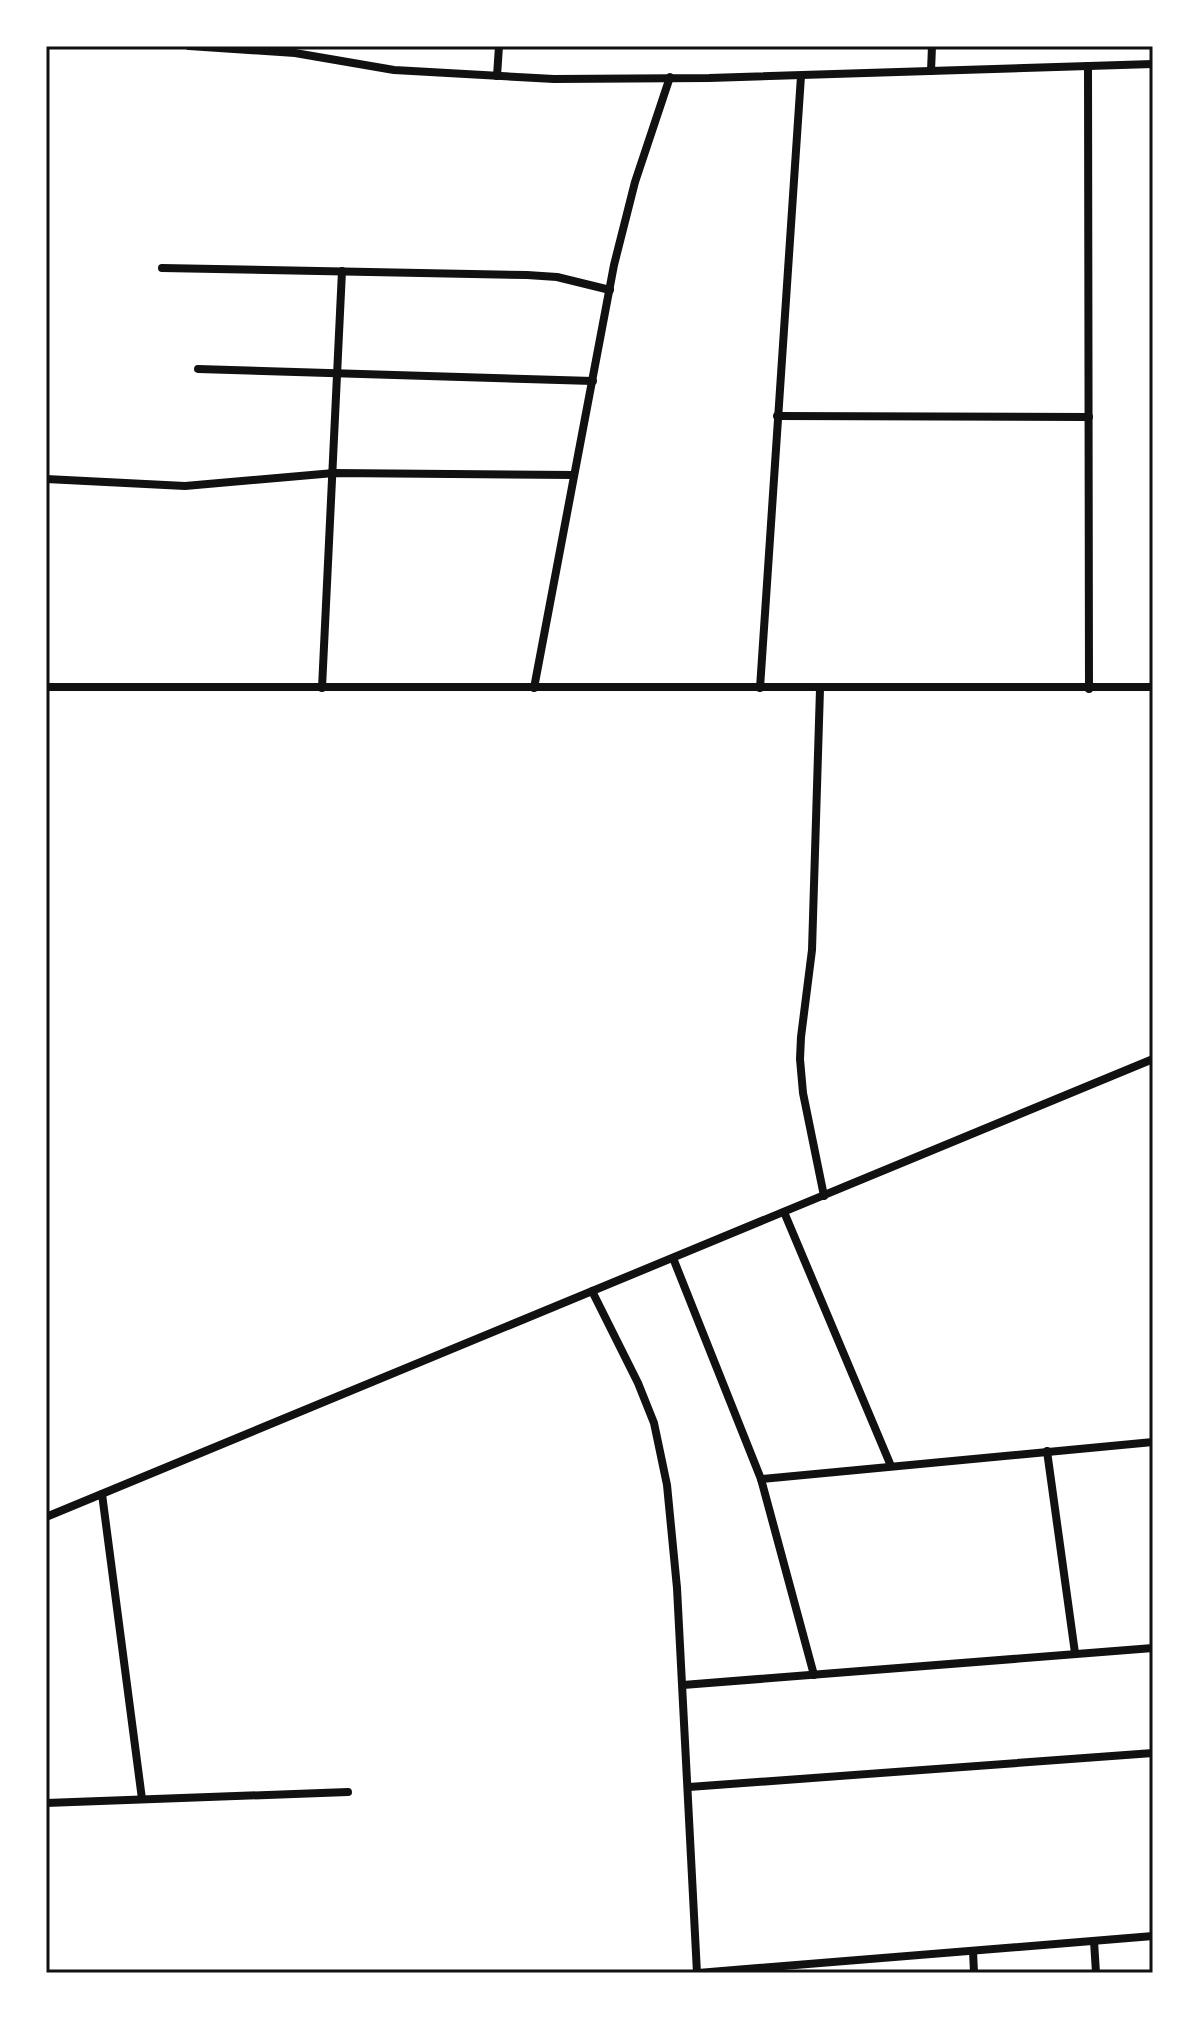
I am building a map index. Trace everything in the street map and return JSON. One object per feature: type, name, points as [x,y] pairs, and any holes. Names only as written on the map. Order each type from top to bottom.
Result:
[{"type":"street","points":[[189,46],[295,53],[394,70],[554,79],[801,76],[1153,64]]},
{"type":"street","points":[[497,76],[499,46]]},
{"type":"street","points":[[931,71],[932,46]]},
{"type":"street","points":[[1088,66],[1089,689]]},
{"type":"street","points":[[760,688],[801,76]]},
{"type":"street","points":[[534,688],[610,290],[635,182],[670,77]]},
{"type":"street","points":[[162,268],[557,277],[610,290]]},
{"type":"street","points":[[322,688],[342,271]]},
{"type":"street","points":[[198,369],[593,381]]},
{"type":"street","points":[[777,416],[1089,417]]},
{"type":"street","points":[[46,479],[185,486],[334,473],[574,475]]},
{"type":"street","points":[[46,687],[1153,687]]},
{"type":"street","points":[[820,689],[812,950],[800,1059],[803,1093],[824,1196]]},
{"type":"street","points":[[46,1517],[1153,1059]]},
{"type":"street","points":[[784,1212],[891,1466]]},
{"type":"street","points":[[673,1258],[761,1479],[814,1675]]},
{"type":"street","points":[[592,1291],[638,1383],[654,1423],[667,1485],[683,1685],[697,1973],[1153,1936]]},
{"type":"street","points":[[761,1479],[1153,1442]]},
{"type":"street","points":[[1047,1451],[1075,1653]]},
{"type":"street","points":[[102,1494],[142,1799]]},
{"type":"street","points":[[683,1685],[1153,1648]]},
{"type":"street","points":[[689,1787],[1153,1753]]},
{"type":"street","points":[[46,1803],[348,1792]]},
{"type":"street","points":[[1094,1941],[1096,1973]]},
{"type":"street","points":[[973,1951],[974,1973]]}]
